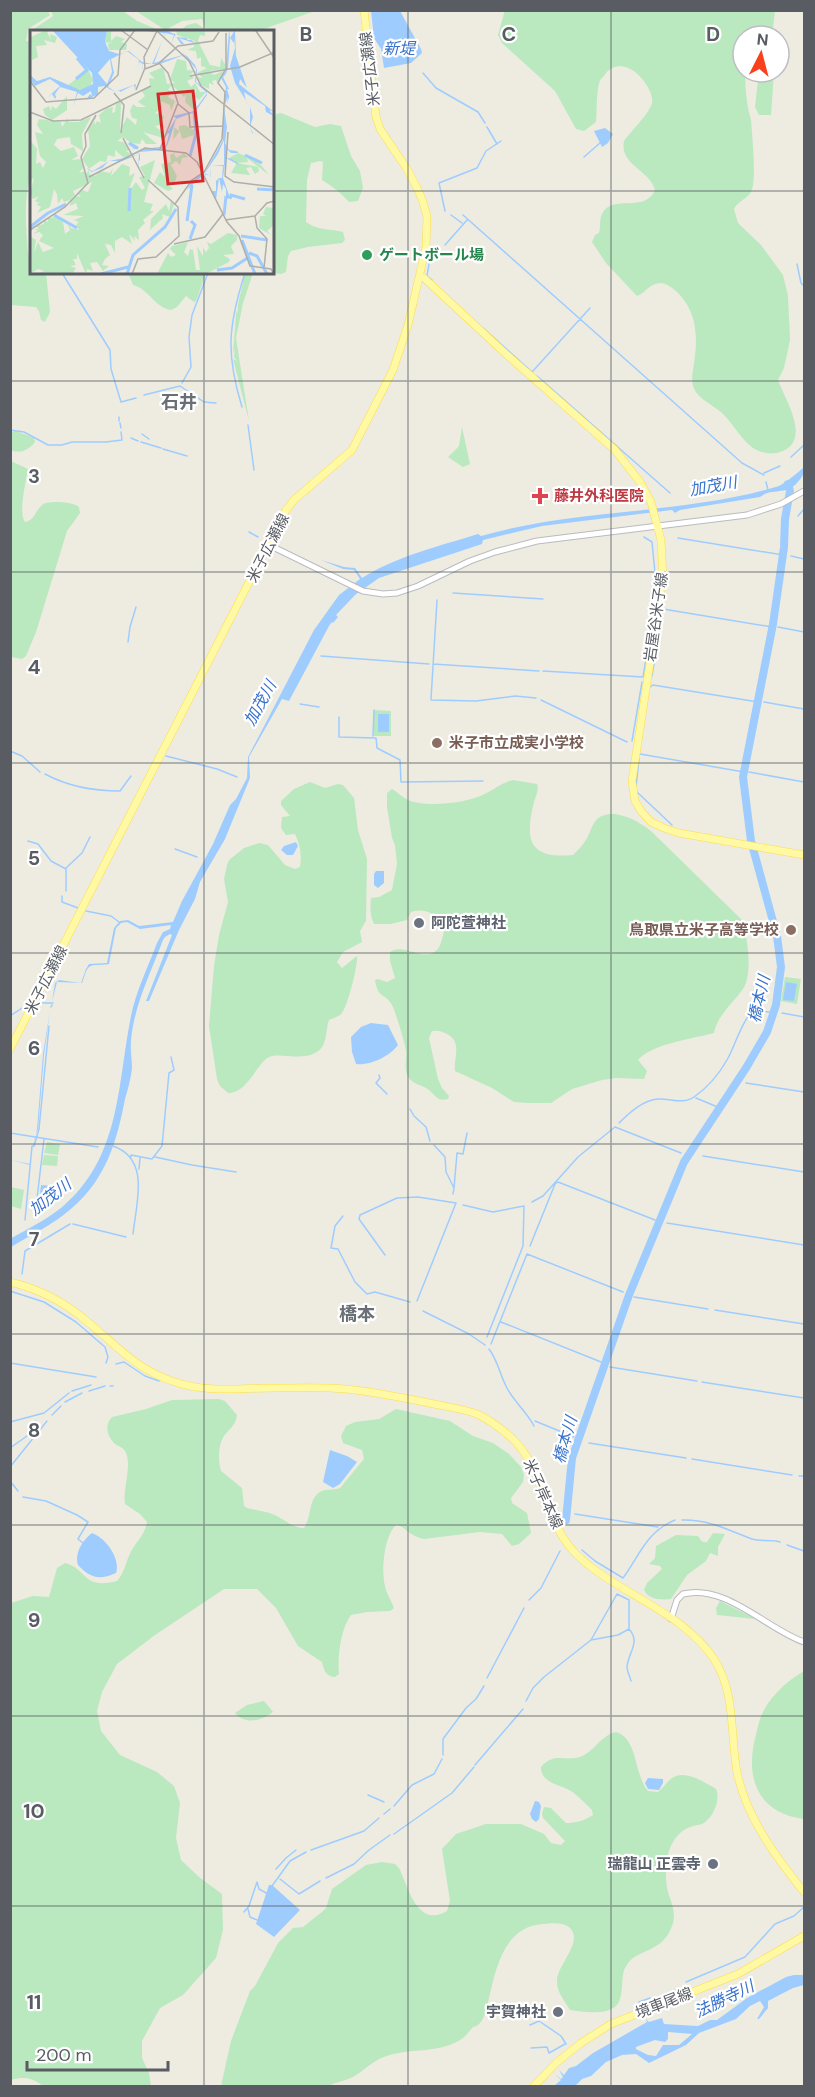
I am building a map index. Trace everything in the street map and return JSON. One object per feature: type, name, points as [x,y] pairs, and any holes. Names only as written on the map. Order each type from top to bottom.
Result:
[{"type":"main road","name":"米子広瀬線","points":[[10,1049],[286,510],[294,500],[347,455],[360,436],[400,352],[426,247],[427,216],[422,198],[379,126],[373,101],[364,10]]},
{"type":"main road","name":"岩屋谷米子線","points":[[420,277],[424,278],[615,450],[640,482],[651,502],[658,523],[663,556],[663,578],[635,761],[632,791],[635,801],[651,822],[664,828],[804,855]]},
{"type":"main road","name":"米子岸本線","points":[[10,1282],[32,1288],[60,1302],[89,1323],[134,1363],[155,1375],[179,1384],[215,1389],[347,1389],[399,1396],[476,1414],[513,1438],[527,1456],[539,1479],[561,1534],[577,1554],[620,1586],[671,1619],[703,1645],[720,1671],[729,1698],[736,1763],[742,1792],[761,1831],[804,1892]]},
{"type":"main road","name":"境車尾線","points":[[534,2086],[556,2063],[581,2043],[611,2024],[738,1974],[804,1936]]},
{"type":"street","points":[[269,545],[363,591],[382,594],[397,593],[418,586],[470,561],[526,544],[658,523],[747,514],[781,504],[804,491]]},
{"type":"street","points":[[671,1619],[677,1600],[684,1593],[707,1593],[734,1604],[804,1642]]},
{"type":"green space","points":[[505,10],[775,11],[773,24],[731,24],[731,84],[745,84],[754,157],[753,187],[734,209],[738,223],[761,245],[783,275],[788,296],[790,340],[784,368],[778,380],[794,419],[796,430],[795,439],[790,447],[773,453],[753,448],[723,414],[698,395],[692,380],[696,344],[695,326],[685,301],[673,288],[663,283],[653,285],[637,296],[606,263],[592,242],[595,235],[599,233],[601,216],[607,208],[613,205],[644,201],[655,190],[647,177],[630,162],[624,149],[624,141],[644,117],[652,103],[649,89],[638,74],[631,69],[622,66],[614,67],[600,80],[596,122],[584,131],[576,129],[555,91],[502,43],[498,35]]},
{"type":"green space","points":[[10,11],[48,11],[50,15],[28,29],[26,41],[30,42],[30,178],[26,201],[26,222],[30,274],[46,274],[50,312],[45,322],[41,320],[36,307],[11,305]]},
{"type":"green space","points":[[51,11],[123,11],[137,21],[159,30],[32,30],[53,16]]},
{"type":"green space","points":[[136,11],[315,11],[261,30],[206,30],[202,19],[182,21],[165,30]]},
{"type":"green space","points":[[196,23],[204,30],[181,30],[187,25]]},
{"type":"green space","points":[[758,84],[773,84],[771,115],[759,115],[755,107]]},
{"type":"green space","points":[[281,113],[315,127],[330,124],[341,126],[351,156],[360,171],[363,188],[358,201],[349,202],[322,180],[323,162],[311,163],[307,180],[306,222],[319,228],[343,232],[345,240],[342,243],[291,251],[286,272],[281,274],[274,273],[274,115]]},
{"type":"green space","points":[[128,274],[206,274],[196,301],[186,296],[177,307],[171,310],[160,305],[139,287],[133,285]]},
{"type":"green space","points":[[243,274],[253,274],[243,303],[236,338],[249,421],[233,359],[237,361],[234,357],[235,349],[233,353],[236,314],[237,310],[238,315]]},
{"type":"green space","points":[[462,427],[470,464],[463,467],[448,457],[459,446]]},
{"type":"green space","points":[[16,431],[34,438],[35,442],[24,451],[11,450],[11,432]]},
{"type":"green space","points":[[11,461],[28,469],[22,504],[25,522],[33,517],[42,505],[49,502],[76,505],[80,513],[67,531],[36,632],[26,656],[22,659],[11,657]]},
{"type":"green space","points":[[374,710],[391,711],[391,736],[374,736]]},
{"type":"green space","points":[[513,780],[537,784],[531,816],[531,837],[534,845],[547,854],[573,855],[585,841],[597,819],[603,815],[625,816],[651,831],[741,919],[746,935],[748,974],[743,989],[722,1015],[714,1033],[653,1049],[638,1060],[647,1071],[644,1079],[602,1080],[572,1089],[551,1103],[514,1102],[492,1088],[455,1071],[455,1041],[443,1032],[432,1031],[429,1038],[438,1079],[449,1096],[448,1099],[442,1100],[427,1088],[413,1082],[407,1075],[406,1048],[392,1005],[378,991],[375,980],[387,982],[395,978],[390,952],[401,949],[420,954],[432,953],[437,950],[444,932],[436,917],[423,911],[411,912],[407,920],[391,924],[374,924],[371,898],[379,897],[392,890],[397,864],[387,807],[387,793],[392,789],[406,799],[416,802],[446,804],[476,798]]},
{"type":"green space","points":[[310,782],[325,788],[338,784],[343,785],[354,798],[358,830],[367,859],[366,921],[360,931],[362,942],[343,952],[337,962],[342,968],[357,956],[352,985],[342,1013],[329,1020],[324,1043],[319,1050],[303,1056],[269,1057],[241,1088],[228,1093],[220,1086],[217,1079],[209,1026],[214,966],[228,902],[224,879],[227,865],[229,860],[244,848],[259,843],[268,845],[285,865],[295,869],[300,867],[300,850],[295,834],[286,835],[281,828],[282,817],[290,816],[281,805],[281,801],[294,789]]},
{"type":"green space","points":[[785,977],[801,979],[797,1004],[781,1001]]},
{"type":"green space","points":[[47,1142],[60,1144],[58,1155],[44,1153]]},
{"type":"green space","points":[[44,1155],[58,1156],[57,1166],[42,1165]]},
{"type":"green space","points":[[11,1187],[24,1190],[21,1209],[11,1206]]},
{"type":"green space","points":[[219,1399],[225,1401],[237,1415],[221,1444],[219,1458],[221,1471],[242,1488],[244,1506],[247,1508],[272,1514],[304,1528],[316,1495],[323,1491],[340,1488],[364,1459],[362,1450],[343,1443],[341,1436],[346,1426],[355,1422],[379,1419],[396,1409],[450,1421],[473,1436],[493,1443],[509,1454],[521,1467],[524,1475],[523,1482],[511,1498],[512,1503],[527,1513],[531,1533],[519,1544],[512,1546],[502,1534],[480,1532],[424,1539],[396,1525],[386,1545],[383,1572],[386,1589],[394,1608],[390,1611],[351,1615],[342,1635],[339,1674],[335,1677],[327,1674],[322,1662],[298,1646],[276,1608],[257,1589],[224,1589],[155,1635],[117,1664],[102,1692],[97,1711],[101,1731],[120,1755],[157,1772],[174,1786],[180,1803],[176,1838],[181,1860],[222,1894],[223,1930],[216,1958],[183,1995],[160,2008],[142,2041],[142,2058],[149,2073],[151,2086],[43,2086],[28,2078],[11,2080],[11,1603],[33,1596],[49,1597],[57,1568],[65,1563],[97,1583],[117,1581],[121,1575],[147,1522],[125,1504],[127,1456],[124,1450],[109,1437],[107,1426],[112,1417],[172,1400]]},
{"type":"green space","points":[[713,1533],[725,1534],[718,1547],[718,1556],[710,1553],[706,1561],[687,1575],[671,1599],[656,1599],[646,1593],[644,1590],[647,1583],[662,1569],[660,1566],[649,1564],[655,1558],[656,1546],[676,1535],[698,1536],[703,1542],[707,1542]]},
{"type":"green space","points":[[720,1601],[755,1619],[717,1615],[716,1608]]},
{"type":"green space","points":[[804,1671],[804,1819],[775,1809],[765,1801],[758,1791],[752,1765],[757,1731],[765,1708],[779,1690]]},
{"type":"green space","points":[[264,1701],[273,1712],[264,1718],[249,1720],[235,1713],[247,1705]]},
{"type":"green space","points":[[616,1732],[623,1736],[632,1749],[640,1776],[648,1791],[658,1792],[672,1778],[683,1775],[694,1777],[716,1789],[717,1798],[710,1818],[702,1824],[689,1827],[681,1832],[671,1847],[667,1860],[666,1877],[674,1911],[673,1923],[663,1941],[635,1957],[625,1968],[620,1999],[615,2007],[599,2012],[570,2010],[560,1993],[557,1982],[572,1947],[573,1934],[570,1928],[561,1924],[530,1926],[511,1940],[504,1950],[482,2020],[463,2038],[454,2043],[434,2049],[384,2057],[353,2077],[328,2086],[221,2086],[231,2041],[250,1991],[278,1943],[293,1928],[303,1927],[326,1908],[332,1889],[366,1865],[382,1862],[395,1864],[421,1910],[437,1915],[447,1911],[450,1901],[442,1849],[456,1834],[486,1824],[521,1824],[544,1834],[551,1843],[561,1845],[565,1841],[543,1818],[544,1807],[551,1808],[566,1823],[586,1819],[593,1815],[592,1810],[574,1793],[549,1781],[542,1773],[541,1767],[550,1760],[582,1756],[605,1737]]},
{"type":"water","name":"新堤","points":[[371,11],[400,11],[422,53],[411,63],[384,68],[381,49],[374,38]]},
{"type":"water","points":[[605,128],[613,134],[608,143],[602,147],[594,131]]},
{"type":"water","points":[[804,467],[802,476],[792,487],[760,497],[680,510],[675,513],[672,510],[542,526],[483,540],[482,544],[379,578],[355,595],[336,615],[338,617],[329,626],[289,701],[282,699],[249,757],[250,778],[225,839],[200,882],[195,899],[179,930],[149,1001],[146,1001],[172,935],[170,934],[163,940],[136,1015],[131,1040],[130,1080],[114,1144],[102,1172],[84,1197],[65,1214],[11,1247],[10,1239],[61,1208],[81,1188],[95,1167],[106,1144],[113,1120],[136,997],[157,943],[163,932],[170,929],[171,925],[140,929],[127,922],[121,923],[116,928],[109,964],[90,966],[81,983],[89,964],[107,963],[114,928],[120,921],[128,920],[139,926],[173,922],[230,805],[236,799],[247,778],[248,757],[314,630],[339,595],[360,579],[354,570],[343,569],[321,560],[355,568],[362,578],[404,558],[478,534],[481,536],[555,520],[668,507],[742,495],[779,486]]},
{"type":"water","points":[[378,714],[389,714],[389,732],[378,732]]},
{"type":"water","points":[[296,842],[298,846],[293,855],[287,855],[281,850],[284,846]]},
{"type":"water","points":[[376,871],[384,871],[384,883],[378,888],[374,885]]},
{"type":"water","points":[[59,980],[81,983],[57,982],[52,1002],[55,983]]},
{"type":"water","points":[[786,982],[797,984],[794,1001],[783,1000]]},
{"type":"water","points":[[50,1010],[38,1129],[36,1135],[43,1054]]},
{"type":"water","points":[[371,1023],[388,1025],[398,1045],[379,1059],[356,1064],[351,1037],[361,1027]]},
{"type":"water","name":"加茂川","points":[[41,1185],[54,1186],[52,1202],[39,1201]]},
{"type":"water","points":[[330,1450],[357,1462],[340,1484],[333,1488],[323,1482]]},
{"type":"water","points":[[92,1533],[102,1539],[111,1550],[116,1562],[116,1573],[96,1577],[78,1565],[77,1556],[80,1547]]},
{"type":"water","points":[[648,1778],[663,1779],[659,1790],[648,1789],[645,1783]]},
{"type":"water","points":[[535,1801],[541,1806],[539,1819],[536,1822],[530,1814]]},
{"type":"water","points":[[269,1885],[272,1885],[300,1910],[274,1937],[256,1924]]},
{"type":"water","points":[[804,1975],[804,1985],[768,2001],[768,2008],[759,2019],[757,2019],[764,2007],[760,2001],[750,2006],[736,2019],[699,2033],[686,2045],[649,2063],[636,2054],[622,2055],[606,2062],[591,2076],[582,2079],[575,2086],[554,2086],[561,2080],[555,2074],[561,2079],[563,2077],[559,2070],[564,2075],[569,2068],[576,2066],[593,2053],[647,2022],[646,2019],[649,2022],[662,2018],[664,2024],[698,2026],[710,2020],[717,2020],[747,1998],[786,1977]],"holes":[[[668,2032],[692,2034],[679,2045],[663,2045],[656,2056],[636,2049],[636,2047],[655,2040],[665,2042],[668,2039]]]},
{"type":"waterway","points":[[423,73],[436,88],[478,112],[485,123]]},
{"type":"waterway","points":[[487,127],[497,144]]},
{"type":"waterway","points":[[445,211],[439,183],[477,168],[486,151],[501,141]]},
{"type":"waterway","points":[[584,157],[600,143]]},
{"type":"waterway","points":[[451,215],[462,223]]},
{"type":"waterway","points":[[463,215],[742,463],[764,475]]},
{"type":"waterway","points":[[445,245],[467,220]]},
{"type":"waterway","points":[[429,264],[427,276],[432,280]]},
{"type":"waterway","points":[[797,264],[801,283],[804,286]]},
{"type":"waterway","points":[[63,274],[110,350],[111,369],[121,402],[136,398]]},
{"type":"waterway","points":[[182,383],[191,367],[189,337],[192,315],[208,274]]},
{"type":"waterway","points":[[242,407],[233,372],[231,341],[243,274]]},
{"type":"waterway","points":[[483,328],[532,372],[590,308]]},
{"type":"waterway","points":[[537,376],[670,493]]},
{"type":"waterway","points":[[144,395],[180,386],[204,402],[216,403]]},
{"type":"waterway","points":[[120,423],[121,428]]},
{"type":"waterway","points":[[248,425],[254,470]]},
{"type":"waterway","points":[[10,430],[24,432],[48,445],[122,440],[121,432]]},
{"type":"waterway","points":[[142,434],[149,439]]},
{"type":"waterway","points":[[131,438],[138,441]]},
{"type":"waterway","points":[[141,442],[161,448]]},
{"type":"waterway","points":[[791,457],[804,445]]},
{"type":"waterway","points":[[163,449],[187,456]]},
{"type":"waterway","points":[[764,473],[780,466]]},
{"type":"waterway","points":[[766,482],[768,490]]},
{"type":"waterway","name":"橋本川","points":[[566,1520],[572,1458],[629,1295],[684,1162],[746,1068],[767,1032],[776,1005],[781,967],[777,936],[751,841],[743,777],[773,624],[784,547],[785,519],[790,491],[788,484]]},
{"type":"waterway","points":[[798,516],[804,509]]},
{"type":"waterway","points":[[249,532],[258,537]]},
{"type":"waterway","points":[[644,537],[652,542],[654,590]]},
{"type":"waterway","points":[[678,538],[783,555]]},
{"type":"waterway","points":[[791,556],[804,559]]},
{"type":"waterway","points":[[453,593],[543,599]]},
{"type":"waterway","points":[[431,699],[437,600]]},
{"type":"waterway","points":[[128,642],[136,607]]},
{"type":"waterway","points":[[543,671],[643,677],[654,608]]},
{"type":"waterway","points":[[652,676],[663,609],[772,627]]},
{"type":"waterway","points":[[778,627],[804,632]]},
{"type":"waterway","points":[[321,656],[429,664]]},
{"type":"waterway","points":[[433,664],[539,671]]},
{"type":"waterway","points":[[632,741],[642,682]]},
{"type":"waterway","points":[[650,687],[653,685],[758,702]]},
{"type":"waterway","points":[[431,700],[476,701],[515,696],[536,698]]},
{"type":"waterway","points":[[541,700],[627,742]]},
{"type":"waterway","points":[[764,702],[804,709]]},
{"type":"waterway","points":[[300,704],[319,707]]},
{"type":"waterway","points":[[373,736],[374,710]]},
{"type":"waterway","points":[[339,717],[339,737],[376,738],[377,748],[400,760],[401,782],[483,781]]},
{"type":"waterway","points":[[10,751],[22,756],[40,772]]},
{"type":"waterway","points":[[640,754],[744,772]]},
{"type":"waterway","points":[[166,756],[217,769],[237,777]]},
{"type":"waterway","points":[[636,787],[639,759]]},
{"type":"waterway","points":[[749,772],[804,782]]},
{"type":"waterway","points":[[45,774],[72,785],[110,791],[120,791],[131,776]]},
{"type":"waterway","points":[[637,792],[672,825]]},
{"type":"waterway","points":[[66,891],[66,868],[82,853],[90,837]]},
{"type":"waterway","points":[[28,841],[38,844],[51,861],[66,869]]},
{"type":"waterway","points":[[175,849],[197,857]]},
{"type":"waterway","points":[[62,896],[62,902],[78,908]]},
{"type":"waterway","points":[[86,911],[111,916],[119,922]]},
{"type":"waterway","points":[[40,1003],[53,1003]]},
{"type":"waterway","points":[[10,1016],[25,1006]]},
{"type":"waterway","points":[[619,1123],[642,1104],[652,1100],[685,1101],[694,1097],[708,1085],[724,1065],[744,1022],[752,1011],[770,1012]]},
{"type":"waterway","points":[[782,1013],[804,1017]]},
{"type":"waterway","name":"加茂川","points":[[25,1220],[32,1146],[34,1146],[39,1129],[49,1026]]},
{"type":"waterway","points":[[131,1157],[131,1155],[152,1159],[162,1146],[169,1073],[174,1070],[171,1057]]},
{"type":"waterway","points":[[379,1075],[380,1078],[376,1083],[387,1094]]},
{"type":"waterway","points":[[746,1083],[804,1092]]},
{"type":"waterway","points":[[696,1098],[720,1108]]},
{"type":"waterway","points":[[410,1109],[426,1127],[430,1141]]},
{"type":"waterway","points":[[532,1202],[543,1196],[578,1157],[615,1127],[681,1153]]},
{"type":"waterway","points":[[10,1133],[98,1147]]},
{"type":"waterway","points":[[454,1188],[457,1153],[463,1154],[467,1133]]},
{"type":"waterway","name":"加茂川","points":[[35,1216],[44,1139]]},
{"type":"waterway","points":[[434,1145],[445,1157],[446,1172],[454,1188],[453,1194]]},
{"type":"waterway","points":[[113,1146],[125,1152],[133,1161],[137,1172],[138,1196],[133,1234]]},
{"type":"waterway","points":[[703,1156],[804,1172]]},
{"type":"waterway","points":[[155,1157],[236,1172]]},
{"type":"waterway","points":[[139,1169],[140,1158]]},
{"type":"waterway","points":[[530,1246],[555,1184],[558,1182],[655,1220]]},
{"type":"waterway","points":[[385,1255],[359,1219],[360,1215],[397,1198],[418,1197],[456,1203],[417,1301]]},
{"type":"waterway","points":[[463,1205],[493,1212],[524,1206],[523,1246],[487,1337]]},
{"type":"waterway","points":[[343,1216],[335,1226],[331,1248],[338,1249],[355,1282],[367,1294],[375,1292],[410,1302]]},
{"type":"waterway","points":[[667,1223],[804,1245]]},
{"type":"waterway","points":[[22,1274],[25,1251],[70,1224]]},
{"type":"waterway","points":[[73,1224],[126,1237]]},
{"type":"waterway","points":[[491,1344],[527,1254],[623,1292]]},
{"type":"waterway","points":[[10,1291],[44,1302],[76,1322],[105,1347],[108,1357],[106,1363]]},
{"type":"waterway","points":[[634,1297],[708,1309]]},
{"type":"waterway","points":[[715,1310],[804,1324]]},
{"type":"waterway","points":[[423,1311],[469,1334],[485,1345]]},
{"type":"waterway","points":[[501,1322],[601,1362]]},
{"type":"waterway","points":[[489,1349],[510,1393],[534,1426]]},
{"type":"waterway","points":[[116,1364],[124,1362],[145,1376],[159,1381]]},
{"type":"waterway","points":[[10,1363],[96,1377]]},
{"type":"waterway","points":[[610,1367],[697,1381]]},
{"type":"waterway","points":[[702,1382],[804,1398]]},
{"type":"waterway","points":[[72,1391],[91,1385]]},
{"type":"waterway","points":[[89,1391],[105,1386]]},
{"type":"waterway","points":[[10,1422],[44,1413],[69,1393]]},
{"type":"waterway","points":[[65,1402],[82,1393]]},
{"type":"waterway","points":[[52,1415],[61,1406]]},
{"type":"waterway","points":[[10,1448],[27,1436],[36,1421]]},
{"type":"waterway","points":[[10,1467],[47,1421]]},
{"type":"waterway","points":[[535,1421],[574,1437]]},
{"type":"waterway","points":[[589,1443],[686,1458]]},
{"type":"waterway","points":[[692,1459],[792,1475]]},
{"type":"waterway","points":[[799,1476],[804,1476]]},
{"type":"waterway","points":[[10,1481],[18,1491]]},
{"type":"waterway","points":[[23,1497],[46,1501],[88,1522],[78,1539],[83,1543]]},
{"type":"waterway","points":[[575,1514],[658,1527]]},
{"type":"waterway","points":[[582,1550],[623,1578],[650,1538],[675,1520]]},
{"type":"waterway","points":[[682,1520],[709,1523],[755,1540],[780,1542]]},
{"type":"waterway","points":[[787,1545],[804,1551]]},
{"type":"waterway","points":[[529,1600],[541,1588],[560,1551]]},
{"type":"waterway","points":[[526,1701],[533,1688],[544,1677],[591,1640],[617,1594],[629,1600],[629,1629],[618,1635],[591,1640]]},
{"type":"waterway","points":[[487,1678],[524,1608]]},
{"type":"waterway","points":[[629,1629],[634,1638],[627,1667],[631,1681]]},
{"type":"waterway","points":[[443,1755],[443,1739],[484,1686]]},
{"type":"waterway","points":[[475,1765],[523,1709]]},
{"type":"waterway","points":[[394,1806],[412,1785],[434,1774],[442,1759]]},
{"type":"waterway","points":[[394,1834],[452,1793],[474,1767]]},
{"type":"waterway","points":[[368,1795],[384,1802]]},
{"type":"waterway","points":[[384,1814],[390,1809]]},
{"type":"waterway","points":[[311,1850],[364,1831],[379,1818]]},
{"type":"waterway","points":[[326,1878],[354,1864],[390,1835]]},
{"type":"waterway","points":[[276,1869],[296,1850]]},
{"type":"waterway","points":[[272,1886],[290,1861],[306,1852]]},
{"type":"waterway","points":[[280,1879],[299,1894],[320,1881]]},
{"type":"waterway","points":[[244,1912],[249,1906],[257,1882],[259,1889],[268,1894]]},
{"type":"waterway","points":[[686,1982],[745,1957],[775,1924],[794,1916],[804,1907]]},
{"type":"waterway","points":[[248,1909],[250,1917],[257,1920]]},
{"type":"waterway","points":[[664,1994],[678,1989]]},
{"type":"waterway","points":[[639,2002],[650,1998]]},
{"type":"waterway","points":[[530,2025],[539,2021],[561,2036],[566,2044]]},
{"type":"waterway","points":[[531,2048],[547,2047],[549,2053],[565,2044]]},
{"type":"place","name":"ゲートボール場","points":[[367,255]]},
{"type":"place","name":"藤井外科医院","points":[[540,496]]},
{"type":"place","name":"米子市立成実小学校","points":[[437,743]]},
{"type":"place","name":"阿陀萱神社","points":[[419,923]]},
{"type":"place","name":"鳥取県立米子高等学校","points":[[791,930]]},
{"type":"place","name":"瑞龍山 正雲寺","points":[[713,1864]]},
{"type":"place","name":"宇賀神社","points":[[558,2012]]},
{"type":"district","name":"石井","points":[[179,402]]},
{"type":"district","name":"橋本","points":[[357,1314]]},
{"type":"water label","name":"法勝寺川","points":[[724,1999]]}]
